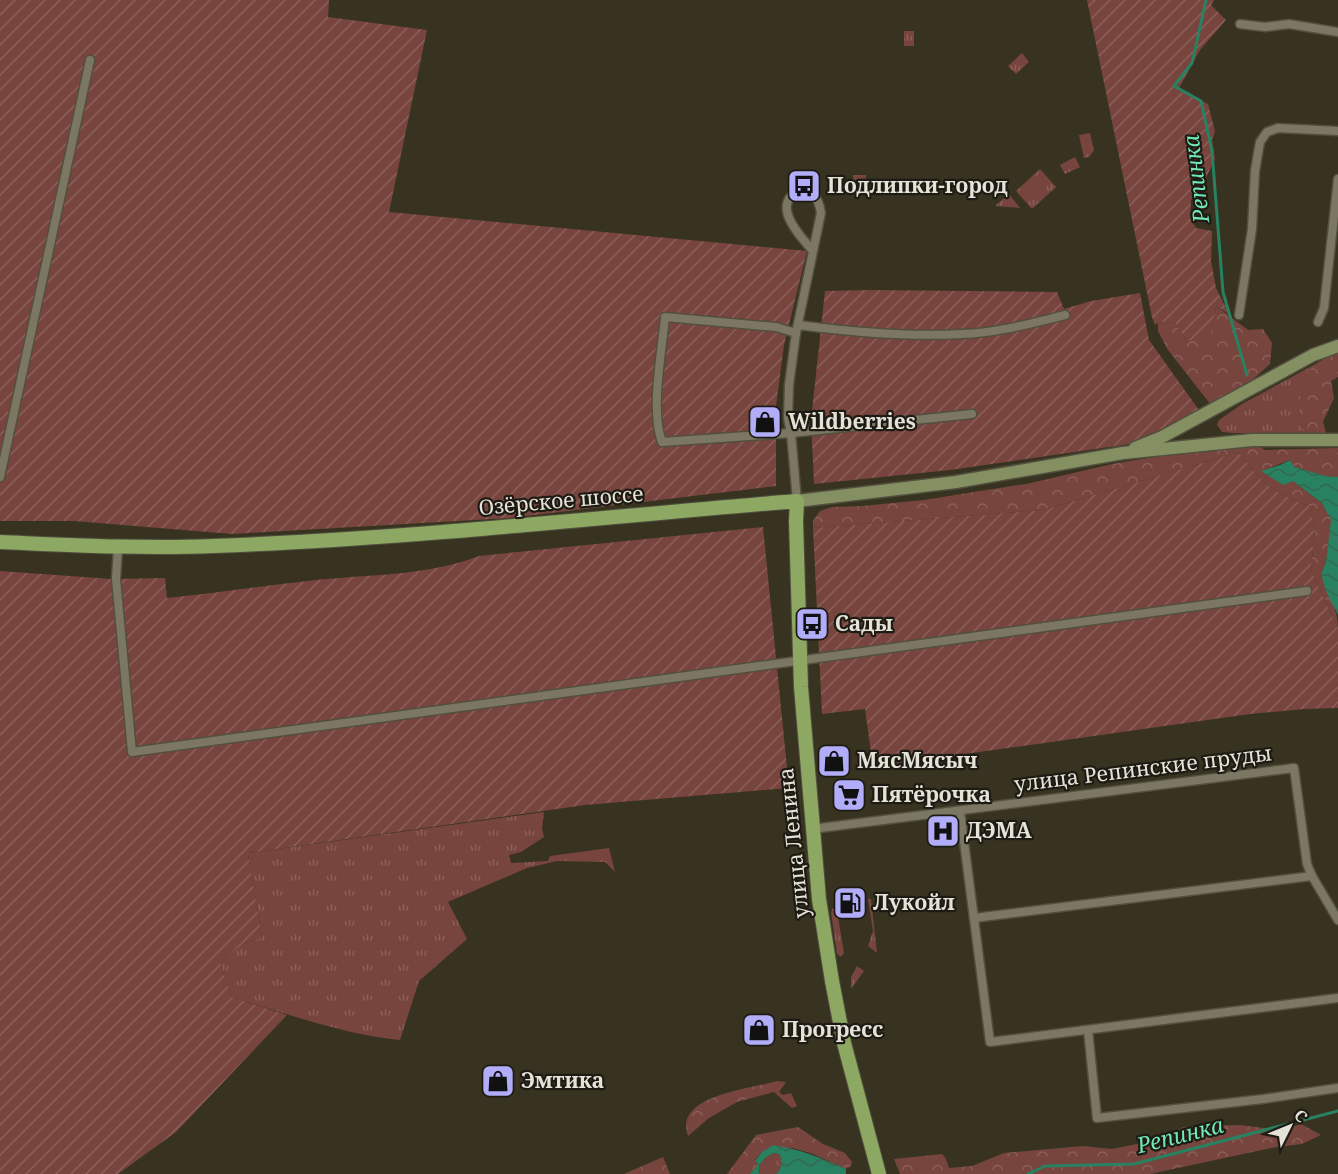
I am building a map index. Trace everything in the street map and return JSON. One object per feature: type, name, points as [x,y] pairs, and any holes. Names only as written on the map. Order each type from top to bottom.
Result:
[{"type":"main road","points":[[1123,453],[1162,437],[1313,355],[1338,346]]},
{"type":"main road","points":[[1123,453],[1252,440],[1338,440]]},
{"type":"main road","name":"Озёрское шоссе","points":[[0,542],[118,547],[212,546],[366,538],[620,518],[797,501],[956,482],[1123,453]]},
{"type":"main road","name":"улица Ленина","points":[[797,501],[800,660],[819,899],[844,1043],[879,1174]]},
{"type":"street","points":[[1240,24],[1265,27],[1289,24],[1338,32]]},
{"type":"street","points":[[0,477],[32,327],[51,251],[90,60]]},
{"type":"street","points":[[1239,315],[1252,229],[1255,171],[1260,142],[1267,132],[1278,128],[1338,131]]},
{"type":"street","points":[[1318,322],[1324,308],[1338,179]]},
{"type":"street","points":[[797,501],[788,418],[789,385],[797,329],[821,213],[819,202],[813,193],[804,190],[794,192],[788,198],[786,208],[790,220],[813,251]]},
{"type":"street","points":[[972,414],[791,433],[662,441],[658,432],[657,402],[665,317],[797,329],[962,334],[1021,326],[1065,315]]},
{"type":"street","points":[[118,547],[116,579],[132,752],[1307,591]]},
{"type":"street","name":"улица Репинские пруды","points":[[960,811],[1294,768],[1308,864],[1312,876],[1338,920]]},
{"type":"street","points":[[812,829],[960,811],[990,1042],[1338,998]]},
{"type":"street","points":[[974,918],[1312,876]]},
{"type":"street","points":[[1088,1030],[1097,1118],[1251,1101],[1338,1088]]},
{"type":"green space","points":[[0,0],[329,0],[328,17],[427,30],[389,212],[807,251],[784,345],[776,406],[776,486],[509,518],[232,534],[74,521],[0,521]]},
{"type":"green space","points":[[1087,0],[1214,0],[1211,5],[1226,20],[1200,50],[1178,90],[1208,104],[1215,131],[1212,140],[1215,159],[1202,186],[1191,200],[1190,218],[1196,228],[1212,231],[1211,261],[1216,288],[1229,314],[1216,306],[1213,328],[1203,341],[1186,340],[1175,323],[1159,322],[1155,325],[1152,317]]},
{"type":"green space","points":[[904,31],[914,31],[914,46],[904,46]]},
{"type":"green space","points":[[1022,53],[1029,62],[1016,74],[1008,66]]},
{"type":"green space","points":[[1090,133],[1094,150],[1089,157],[1084,158],[1079,135]]},
{"type":"green space","points":[[1075,157],[1080,167],[1065,174],[1060,165]]},
{"type":"green space","points":[[1040,169],[1056,187],[1032,209],[1016,191]]},
{"type":"green space","points":[[853,175],[866,175],[865,193],[853,192]]},
{"type":"green space","points":[[1009,194],[1020,208],[995,206]]},
{"type":"green space","points":[[825,291],[1057,292],[1064,309],[1091,301],[1140,293],[1149,340],[1201,413],[1130,444],[950,470],[814,484],[811,420]]},
{"type":"green space","points":[[1216,306],[1248,330],[1263,329],[1272,343],[1270,364],[1242,389],[1211,405],[1168,350],[1158,331],[1158,322],[1175,323],[1186,340],[1213,328]]},
{"type":"green space","points":[[1338,353],[1338,377],[1331,381],[1334,398],[1323,422],[1327,436],[1310,434],[1303,428],[1300,421],[1301,393],[1304,383],[1310,370],[1316,364]]},
{"type":"green space","points":[[1321,361],[1309,371],[1299,414],[1302,427],[1307,433],[1233,433],[1222,432],[1217,425],[1219,420],[1242,404]]},
{"type":"green space","points":[[1257,445],[1265,450],[1338,448],[1338,477],[1321,475],[1294,467],[1290,460],[1262,471],[1270,476],[1293,481],[1322,503],[1332,520],[1326,562],[1321,574],[1334,607],[1338,628],[1311,570],[1315,526],[1309,506],[1269,486],[1239,452],[1043,510],[813,528],[813,521],[820,511],[832,507],[924,500],[1031,483],[1112,464],[1185,452]]},
{"type":"green space","points":[[1239,452],[1269,486],[1309,506],[1315,526],[1311,570],[1338,628],[1338,708],[1250,714],[873,767],[865,709],[822,714],[813,528],[1043,510]]},
{"type":"green space","points":[[763,527],[789,788],[585,805],[248,853],[262,937],[243,944],[220,962],[232,997],[287,1015],[176,1132],[118,1174],[0,1174],[0,571],[112,579],[165,578],[167,598],[308,581],[394,574],[437,568],[479,556]]},
{"type":"green space","points":[[544,812],[542,828],[544,837],[521,852],[509,855],[511,863],[548,861],[550,856],[609,848],[615,872],[605,862],[557,861],[527,868],[448,902],[467,939],[419,981],[400,1040],[337,1028],[232,997],[220,962],[243,944],[262,937],[248,853]]},
{"type":"green space","points":[[868,899],[871,899],[877,953],[868,946],[873,931]]},
{"type":"green space","points":[[833,908],[837,911],[844,953],[841,957],[837,954],[831,912]]},
{"type":"green space","points":[[857,966],[864,971],[851,989],[851,977]]},
{"type":"green space","points":[[777,1081],[786,1082],[779,1092],[783,1095],[791,1093],[797,1106],[792,1108],[774,1092],[737,1102],[709,1118],[688,1136],[686,1122],[692,1111],[703,1103],[733,1091]]},
{"type":"green space","points":[[1301,1124],[1321,1135],[1302,1144],[1271,1148],[1150,1174],[900,1174],[894,1159],[942,1154],[949,1168],[972,1166],[1004,1153],[1083,1146],[1112,1149],[1166,1138],[1183,1127],[1239,1125],[1280,1130]]},
{"type":"green space","points":[[798,1127],[823,1144],[845,1153],[852,1162],[851,1166],[846,1169],[793,1148],[762,1152],[755,1160],[758,1165],[750,1174],[727,1174],[756,1135]]},
{"type":"green space","points":[[774,1153],[779,1154],[782,1160],[780,1169],[776,1174],[759,1174],[762,1161]]},
{"type":"green space","points":[[663,1157],[670,1174],[624,1174]]},
{"type":"water","points":[[1290,460],[1294,467],[1338,477],[1338,615],[1326,591],[1321,574],[1326,562],[1331,520],[1322,503],[1293,481],[1283,485],[1261,471]]},
{"type":"water","points":[[773,1145],[819,1158],[846,1169],[846,1174],[776,1174],[782,1160],[779,1154],[774,1153],[762,1161],[759,1174],[750,1174],[758,1165],[755,1161],[762,1152]]},
{"type":"waterway","name":"Репинка","points":[[1206,0],[1192,63],[1174,86],[1201,101],[1212,151],[1223,292],[1247,375]]},
{"type":"waterway","name":"Репинка","points":[[1028,1174],[1045,1166],[1134,1164],[1338,1111]]},
{"type":"place","name":"Подлипки-город","points":[[804,186]]},
{"type":"place","name":"Wildberries","points":[[765,422]]},
{"type":"place","name":"Сады","points":[[812,624]]},
{"type":"place","name":"МясМясыч","points":[[834,761]]},
{"type":"place","name":"Пятёрочка","points":[[849,795]]},
{"type":"place","name":"ДЭМА","points":[[943,831]]},
{"type":"place","name":"Лукойл","points":[[850,903]]},
{"type":"place","name":"Прогресс","points":[[759,1030]]},
{"type":"place","name":"Эмтика","points":[[498,1081]]}]
